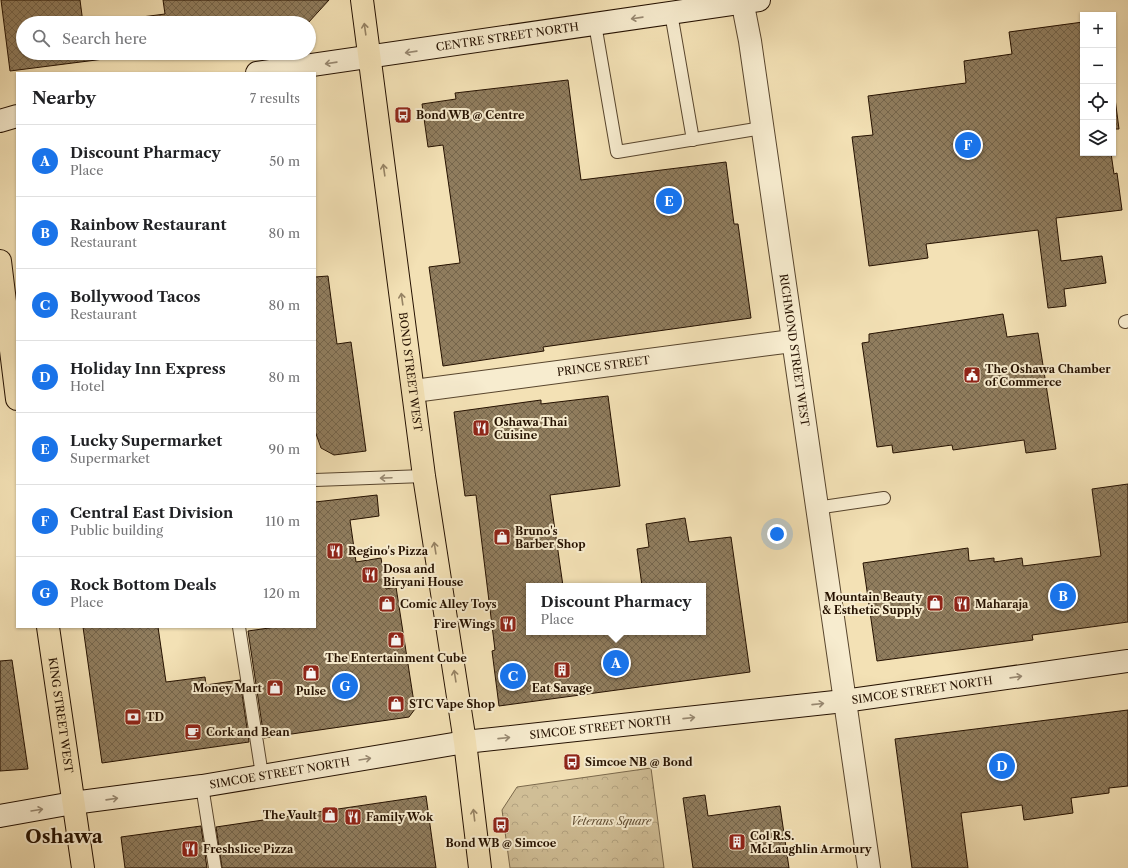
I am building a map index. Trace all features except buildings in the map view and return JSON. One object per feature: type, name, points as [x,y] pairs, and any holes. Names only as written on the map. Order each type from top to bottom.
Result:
[{"type":"main road","name":"BOND STREET WEST","points":[[362,0],[424,476],[465,742],[480,868]]},
{"type":"main road","name":"CENTRE STREET NORTH","points":[[264,72],[369,58],[748,1]]},
{"type":"main road","name":"RICHMOND STREET WEST","points":[[748,1],[762,128],[869,868]]},
{"type":"main road","points":[[0,121],[16,116]]},
{"type":"main road","points":[[0,261],[16,391]]},
{"type":"main road","name":"PRINCE STREET","points":[[414,391],[792,341]]},
{"type":"main road","name":"KING STREET WEST","points":[[48,628],[83,868]]},
{"type":"main road","name":"SIMCOE STREET NORTH","points":[[0,816],[73,803],[202,786],[465,742],[844,701],[1128,661]]},
{"type":"lane","points":[[671,13],[693,140]]},
{"type":"lane","points":[[595,24],[617,152],[762,128]]},
{"type":"lane","points":[[316,480],[424,476]]},
{"type":"lane","points":[[816,508],[884,498]]},
{"type":"lane","points":[[239,628],[262,775]]},
{"type":"lane","points":[[202,786],[215,868]]},
{"type":"green space","name":"Veterans Square","points":[[651,768],[664,868],[510,868],[502,810],[517,787]]},
{"type":"place","name":"Bond WB @ Centre","points":[[403,115]]},
{"type":"place","name":"Central East Division","points":[[968,145]]},
{"type":"place","name":"Lucky Supermarket","points":[[669,201]]},
{"type":"place","name":"The Oshawa Chamber of Commerce","points":[[972,375]]},
{"type":"place","name":"Oshawa Thai Cuisine","points":[[481,428]]},
{"type":"place","name":"Bruno's Barber Shop","points":[[502,537]]},
{"type":"place","name":"Regino's Pizza","points":[[335,551]]},
{"type":"place","name":"Dosa and Biryani House","points":[[370,575]]},
{"type":"place","name":"Rainbow Restaurant","points":[[1063,596]]},
{"type":"place","name":"Mountain Beauty & Esthetic Supply","points":[[935,603]]},
{"type":"place","name":"Comic Alley Toys","points":[[387,604]]},
{"type":"place","name":"Maharaja","points":[[962,604]]},
{"type":"place","name":"Fire Wings","points":[[508,624]]},
{"type":"place","name":"The Entertainment Cube","points":[[396,640]]},
{"type":"place","name":"Discount Pharmacy","points":[[616,663]]},
{"type":"place","name":"Eat Savage","points":[[562,670]]},
{"type":"place","name":"Pulse","points":[[311,673]]},
{"type":"place","name":"Bollywood Tacos","points":[[513,676]]},
{"type":"place","name":"Rock Bottom Deals","points":[[345,686]]},
{"type":"place","name":"Money Mart","points":[[275,688]]},
{"type":"place","name":"STC Vape Shop","points":[[396,704]]},
{"type":"place","name":"TD","points":[[133,717]]},
{"type":"place","name":"Cork and Bean","points":[[193,732]]},
{"type":"place","name":"Simcoe NB @ Bond","points":[[572,762]]},
{"type":"place","name":"Holiday Inn Express","points":[[1002,766]]},
{"type":"place","name":"The Vault","points":[[330,815]]},
{"type":"place","name":"Family Wok","points":[[353,817]]},
{"type":"place","name":"Bond WB @ Simcoe","points":[[501,825]]},
{"type":"place","name":"Col R.S. McLaughlin Armoury","points":[[737,842]]},
{"type":"place","name":"Freshslice Pizza","points":[[190,849]]},
{"type":"district","name":"Oshawa","points":[[64,836]]}]
